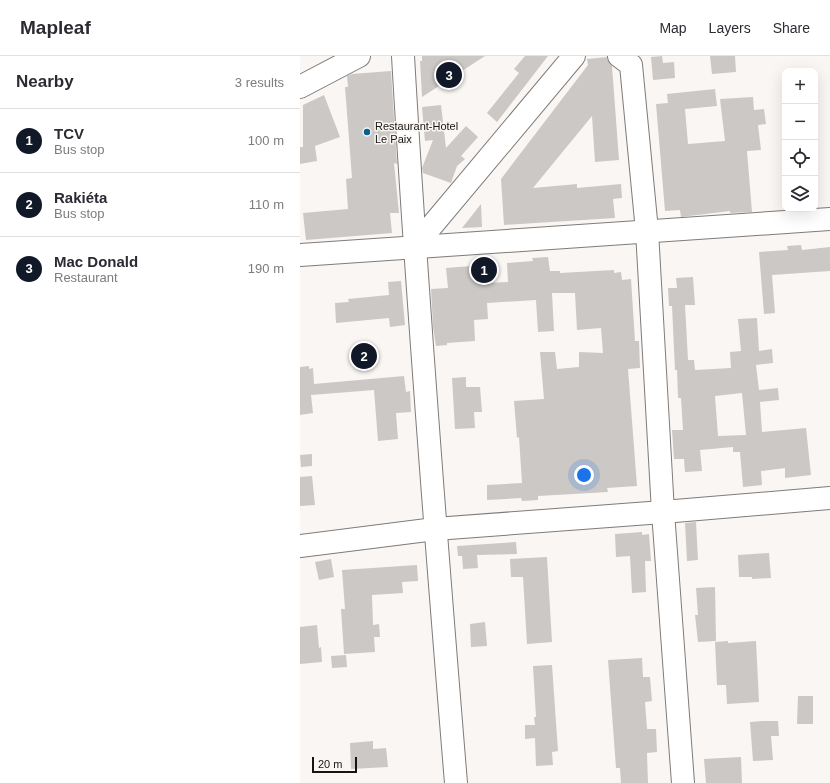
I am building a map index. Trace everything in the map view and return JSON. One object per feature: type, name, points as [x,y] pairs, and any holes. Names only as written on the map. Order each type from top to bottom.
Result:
[{"type":"street","points":[[300,87],[359,56]]},
{"type":"street","points":[[403,56],[414,248],[456,783]]},
{"type":"street","points":[[414,248],[574,56]]},
{"type":"street","points":[[619,56],[631,65],[647,231],[663,512],[683,783]]},
{"type":"street","points":[[300,255],[830,219]]},
{"type":"street","points":[[300,546],[435,529],[830,498]]},
{"type":"building","points":[[422,56],[485,56],[422,97],[420,61],[422,61]]},
{"type":"building","points":[[525,56],[548,56],[497,122],[487,113],[519,73],[514,69]]},
{"type":"building","points":[[662,56],[663,63],[674,62],[675,78],[653,80],[651,57]]},
{"type":"building","points":[[710,56],[735,56],[736,72],[712,74]]},
{"type":"building","points":[[607,57],[612,66],[619,160],[595,162],[592,116],[533,188],[577,184],[577,188],[621,184],[622,198],[613,199],[615,218],[504,225],[501,179],[588,65],[587,59]]},
{"type":"building","points":[[391,71],[397,164],[394,163],[399,213],[390,213],[392,233],[306,240],[303,213],[348,209],[346,179],[352,178],[345,87],[348,87],[347,76],[352,74]]},
{"type":"building","points":[[715,89],[717,106],[685,109],[688,144],[725,141],[720,99],[753,97],[754,110],[764,109],[766,124],[758,125],[761,150],[747,151],[752,212],[730,213],[730,211],[681,217],[680,210],[665,211],[656,104],[668,103],[667,94]]},
{"type":"building","points":[[324,95],[340,137],[315,146],[317,161],[300,164],[300,147],[303,147],[303,105]]},
{"type":"building","points":[[441,105],[446,148],[466,126],[478,137],[461,156],[465,159],[457,166],[451,183],[423,173],[422,168],[433,140],[425,141],[422,107]]},
{"type":"building","points":[[481,204],[482,227],[462,228]]},
{"type":"building","points":[[801,245],[802,250],[830,247],[830,271],[772,275],[775,313],[764,314],[759,252],[788,250],[787,246]]},
{"type":"building","points":[[548,257],[550,271],[560,271],[560,273],[614,270],[614,273],[621,272],[622,280],[631,279],[635,341],[639,341],[640,368],[628,369],[637,486],[607,488],[608,492],[538,496],[538,500],[522,501],[521,498],[487,500],[487,485],[522,483],[519,437],[517,438],[514,401],[544,399],[540,352],[555,352],[557,369],[579,367],[579,352],[603,353],[601,328],[577,330],[575,293],[552,293],[554,331],[538,332],[536,300],[487,303],[488,319],[474,320],[475,341],[447,343],[447,345],[436,346],[433,327],[431,289],[448,288],[446,268],[484,265],[485,283],[508,282],[507,263],[533,261],[532,258]]},
{"type":"building","points":[[693,277],[695,305],[685,305],[688,360],[694,360],[695,370],[731,368],[730,352],[741,351],[738,319],[757,318],[759,351],[772,349],[773,363],[756,365],[759,390],[778,388],[779,400],[760,402],[762,432],[806,428],[811,475],[785,478],[785,468],[761,471],[762,485],[743,487],[740,452],[733,452],[733,447],[700,450],[702,471],[685,472],[684,459],[674,459],[672,430],[683,430],[681,398],[678,398],[677,370],[675,370],[672,306],[669,306],[668,288],[677,288],[676,278]],"holes":[[[742,393],[746,435],[718,436],[715,396]]]},
{"type":"building","points":[[401,281],[405,325],[390,327],[389,318],[336,323],[335,303],[349,302],[348,299],[389,295],[388,282]]},
{"type":"building","points":[[309,366],[309,369],[313,368],[314,384],[404,376],[406,392],[410,391],[411,412],[396,413],[398,439],[378,441],[374,390],[311,395],[313,413],[300,415],[300,367]]},
{"type":"building","points":[[466,377],[466,387],[480,387],[482,412],[474,412],[475,428],[455,429],[452,378]]},
{"type":"building","points":[[312,454],[312,466],[301,467],[300,455]]},
{"type":"building","points":[[312,476],[315,505],[300,506],[300,477]]},
{"type":"building","points":[[696,522],[698,560],[687,561],[685,523]]},
{"type":"building","points":[[642,532],[642,535],[649,534],[651,561],[645,561],[646,592],[632,593],[630,556],[616,557],[615,534]]},
{"type":"building","points":[[516,542],[517,554],[477,555],[478,568],[463,569],[462,556],[458,556],[457,546]]},
{"type":"building","points":[[769,553],[771,578],[752,579],[752,577],[739,577],[738,555]]},
{"type":"building","points":[[547,557],[552,642],[527,644],[523,577],[511,577],[510,559]]},
{"type":"building","points":[[331,559],[334,577],[319,580],[315,562]]},
{"type":"building","points":[[417,565],[418,581],[402,582],[403,593],[372,595],[373,625],[379,624],[380,637],[374,637],[375,652],[344,654],[341,609],[345,609],[342,570]]},
{"type":"building","points":[[715,587],[716,641],[698,642],[695,615],[698,615],[696,588]]},
{"type":"building","points":[[485,622],[487,646],[471,647],[470,624]]},
{"type":"building","points":[[317,625],[322,662],[300,664],[300,627]]},
{"type":"building","points":[[728,641],[728,643],[756,641],[759,702],[727,704],[726,685],[717,685],[715,642]]},
{"type":"building","points":[[346,655],[347,667],[332,668],[331,656]]},
{"type":"building","points":[[642,658],[643,677],[650,677],[652,701],[645,702],[647,729],[656,729],[657,752],[647,753],[648,783],[621,783],[620,768],[616,768],[608,660]]},
{"type":"building","points":[[552,665],[558,751],[552,752],[553,765],[536,766],[535,738],[525,739],[525,725],[535,725],[534,717],[536,717],[533,666]]},
{"type":"building","points":[[798,696],[813,696],[813,724],[797,724]]},
{"type":"building","points":[[778,721],[779,736],[771,736],[773,760],[753,761],[750,722]]},
{"type":"building","points":[[373,741],[373,749],[386,748],[388,767],[351,769],[350,743]]},
{"type":"building","points":[[741,757],[742,783],[706,783],[704,759]]},
{"type":"place","name":"Mac Donald","points":[[449,75]]},
{"type":"place","name":"Restaurant-Hotel Le Paix","points":[[367,132]]},
{"type":"place","name":"TCV","points":[[484,270]]},
{"type":"place","name":"Rakiéta","points":[[364,356]]}]
